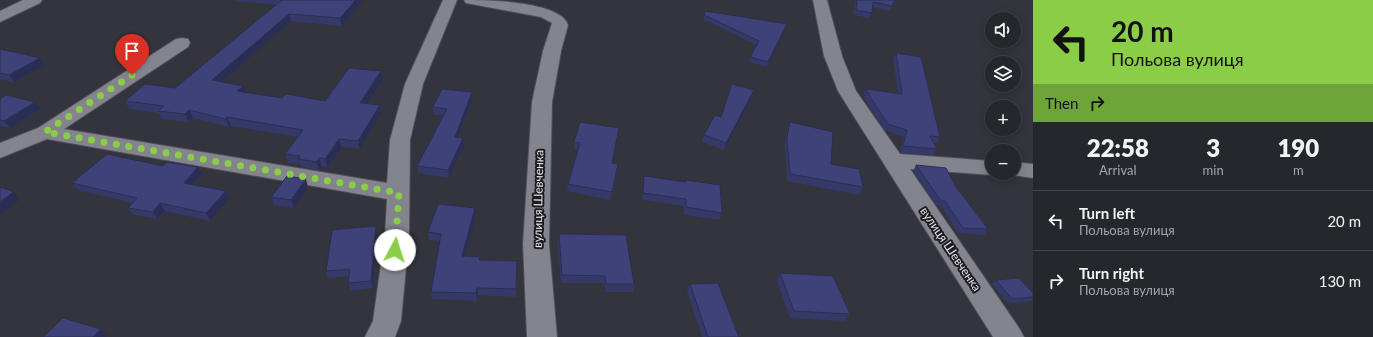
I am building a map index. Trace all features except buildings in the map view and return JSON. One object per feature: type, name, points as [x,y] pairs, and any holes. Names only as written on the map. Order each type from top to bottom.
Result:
[{"type":"street","points":[[0,17],[35,0]]},
{"type":"street","points":[[380,337],[387,321],[397,236],[400,140],[414,84],[450,0]]},
{"type":"street","name":"вулиця Шевченка","points":[[471,0],[546,13],[559,21],[560,25],[550,62],[542,102],[538,160],[536,244],[542,337]]},
{"type":"street","name":"вулиця Шевченка","points":[[820,0],[833,56],[847,91],[1009,337]]},
{"type":"street","points":[[0,151],[45,132],[182,43]]},
{"type":"street","points":[[45,132],[399,193]]},
{"type":"street","points":[[892,161],[985,168]]},
{"type":"street","points":[[1021,170],[1033,171]]},
{"type":"route","points":[[132,75],[45,132],[399,193],[395,250]]}]
